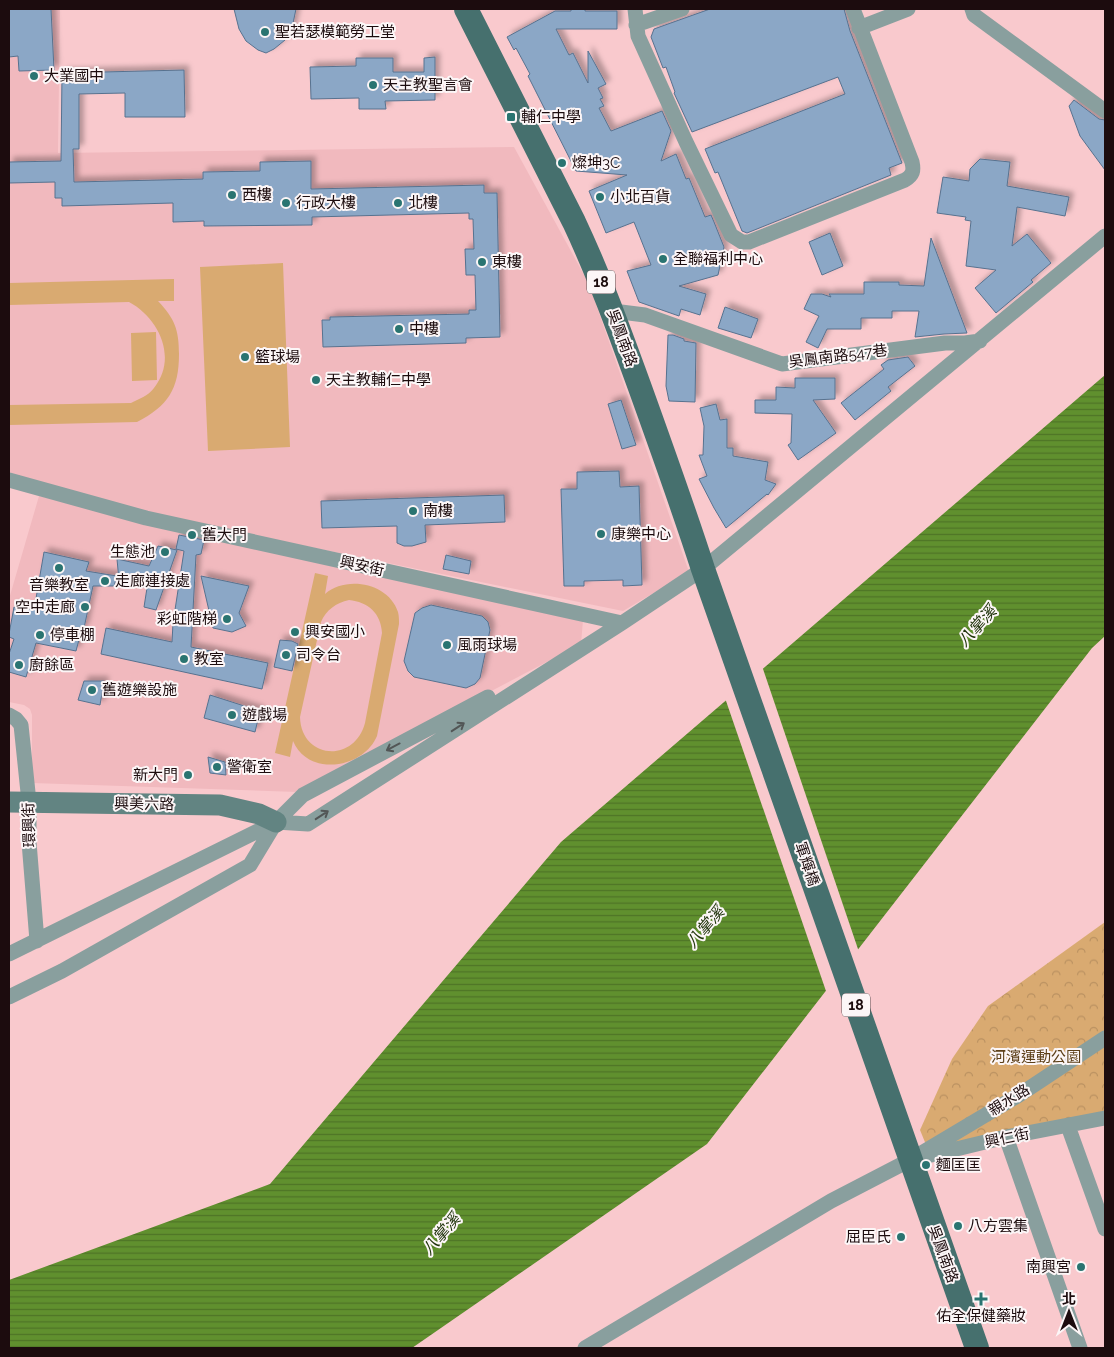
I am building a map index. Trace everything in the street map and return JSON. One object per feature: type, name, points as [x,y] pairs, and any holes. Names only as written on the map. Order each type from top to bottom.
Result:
[{"type":"main road","name":"吳鳳南路","points":[[466,9],[590,256],[613,311],[679,495],[703,569]]},
{"type":"main road","name":"軍輝橋","points":[[703,569],[910,1160]]},
{"type":"main road","name":"吳鳳南路","points":[[910,1160],[977,1348]]},
{"type":"street","points":[[635,9],[636,25],[642,44],[731,235],[742,242],[749,242],[896,184],[911,176],[913,170],[912,162],[853,9]]},
{"type":"street","points":[[636,25],[682,9]]},
{"type":"street","points":[[859,28],[908,9]]},
{"type":"street","points":[[972,9],[974,15],[1105,111]]},
{"type":"street","points":[[9,954],[276,822],[308,824],[622,623],[703,569],[1105,236]]},
{"type":"street","name":"吳鳳南路547巷","points":[[613,311],[646,316],[782,364],[980,340]]},
{"type":"street","name":"興安街","points":[[9,480],[146,518],[622,623]]},
{"type":"street","points":[[9,997],[62,971],[250,865],[276,822],[303,795],[576,651]]},
{"type":"street","name":"環興街","points":[[9,715],[21,725],[19,802],[29,842],[38,941]]},
{"type":"street","name":"興美六路","points":[[19,802],[220,805],[259,814],[276,822]]},
{"type":"street","name":"親水路","points":[[910,1160],[1019,1095],[1105,1038]]},
{"type":"street","name":"興仁街","points":[[910,1160],[1006,1137],[1105,1118]]},
{"type":"street","points":[[1068,1126],[1105,1229]]},
{"type":"street","points":[[1006,1137],[1080,1348]]},
{"type":"street","points":[[585,1348],[831,1201],[910,1160]]},
{"type":"shaded area","name":"天主教輔仁中學","points":[[9,9],[60,9],[58,153],[514,147],[589,284],[689,572],[623,611],[158,516],[9,476]]},
{"type":"shaded area","name":"興安國小","points":[[39,496],[583,620],[581,644],[298,792],[32,783],[32,715],[30,709],[24,705],[9,702],[9,599]]},
{"type":"green space","name":"籃球場","points":[[283,263],[290,447],[208,451],[200,267]]},
{"type":"green space","points":[[174,279],[174,301],[158,301],[172,319],[177,331],[179,346],[177,377],[170,395],[157,410],[137,422],[9,425],[9,405],[131,403],[154,388],[161,376],[165,352],[162,340],[149,318],[129,302],[9,305],[9,283]]},
{"type":"green space","points":[[156,332],[157,380],[132,381],[131,333]]},
{"type":"green space","points":[[315,573],[328,576],[325,594],[334,588],[355,584],[366,585],[386,594],[398,612],[399,624],[377,736],[370,747],[360,756],[348,762],[335,764],[322,764],[310,760],[300,752],[293,741],[290,757],[275,753]],"holes":[[[349,600],[368,606],[376,614],[382,633],[365,723],[359,736],[350,745],[340,750],[329,751],[318,748],[309,741],[303,731],[300,717],[321,622],[326,614],[336,605]]]},
{"type":"green space","name":"河濱運動公園","points":[[1105,922],[1105,1114],[929,1152],[920,1130],[952,1059],[988,1006]]},
{"type":"water","name":"八掌溪","points":[[1105,375],[1105,636],[1092,648],[707,1144],[412,1348],[9,1348],[9,1280],[270,1184],[561,842]]},
{"type":"pier","points":[[762,666],[859,952],[827,994],[725,698]]},
{"type":"building","points":[[9,9],[51,9],[54,70],[19,71],[18,56],[9,57]]},
{"type":"building","name":"聖若瑟模範勞工堂","points":[[234,9],[296,9],[292,28],[285,40],[266,53],[258,50],[246,41],[239,29]]},
{"type":"building","points":[[571,9],[617,11],[617,29],[556,29],[569,55],[573,53],[588,83],[588,51],[606,84],[598,88],[603,98],[600,99],[604,106],[599,108],[611,131],[662,111],[671,131],[661,161],[676,154],[686,179],[689,178],[705,217],[711,215],[714,222],[724,247],[718,275],[679,286],[706,294],[700,315],[681,309],[679,316],[639,302],[627,271],[651,265],[634,222],[606,233],[589,191],[627,175],[576,171],[528,76],[530,74],[516,48],[514,50],[507,37],[555,11],[571,11]]},
{"type":"building","points":[[710,9],[844,9],[850,31],[902,163],[889,168],[891,175],[747,233],[742,231],[718,172],[715,173],[705,149],[845,94],[838,77],[692,132],[674,93],[666,67],[663,68],[651,37],[654,29]]},
{"type":"building","name":"天主教聖言會","points":[[435,57],[435,100],[385,101],[386,109],[359,109],[359,98],[311,99],[310,67],[356,66],[356,58],[393,58],[393,72],[424,72],[424,58]]},
{"type":"building","points":[[184,70],[185,117],[125,117],[125,93],[79,94],[79,149],[73,149],[74,182],[203,179],[203,172],[260,171],[260,162],[311,161],[311,189],[484,185],[484,193],[497,193],[500,337],[466,338],[466,343],[323,347],[322,320],[330,320],[330,317],[469,314],[469,310],[476,310],[475,275],[466,275],[465,249],[474,249],[473,219],[469,219],[469,213],[312,217],[312,225],[204,226],[204,221],[173,222],[173,203],[62,206],[62,198],[55,198],[55,182],[9,183],[9,162],[61,161],[62,73]]},
{"type":"building","points":[[1074,100],[1099,119],[1105,120],[1105,170],[1080,136],[1069,106]]},
{"type":"building","points":[[980,159],[1010,162],[1007,186],[1069,197],[1065,216],[1017,207],[1012,246],[1027,234],[1051,263],[1031,280],[1033,282],[996,313],[975,288],[996,270],[966,266],[971,221],[965,220],[966,217],[937,213],[943,177],[969,181],[970,169]]},
{"type":"building","points":[[830,233],[843,266],[822,275],[809,242]]},
{"type":"building","points":[[931,238],[967,333],[915,337],[919,311],[892,311],[892,318],[861,318],[861,329],[827,329],[818,348],[806,342],[819,316],[804,309],[811,294],[822,294],[831,297],[829,294],[864,294],[864,282],[899,282],[899,285],[924,286]]},
{"type":"building","points":[[725,307],[758,319],[751,338],[718,328]]},
{"type":"building","points":[[668,335],[696,343],[695,402],[669,401],[666,386]]},
{"type":"building","points":[[908,357],[915,366],[888,387],[891,391],[855,420],[841,403],[884,369],[881,365],[888,360]]},
{"type":"building","points":[[795,378],[835,378],[835,399],[813,400],[836,433],[798,460],[788,445],[791,443],[792,414],[755,413],[755,400],[776,400],[776,387],[795,388]]},
{"type":"building","points":[[621,400],[636,445],[622,449],[608,404]]},
{"type":"building","points":[[716,404],[720,420],[727,419],[727,448],[733,448],[733,456],[768,462],[765,480],[776,484],[768,495],[726,528],[699,479],[707,476],[699,455],[703,455],[704,426],[700,408]]},
{"type":"building","name":"康樂中心","points":[[619,471],[620,487],[639,486],[642,585],[623,586],[623,580],[584,581],[584,586],[564,586],[561,489],[577,489],[577,472]]},
{"type":"building","name":"南樓","points":[[504,495],[505,522],[425,525],[426,542],[412,546],[404,546],[397,543],[397,526],[322,528],[321,501]]},
{"type":"building","name":"教室","points":[[179,535],[204,540],[201,554],[196,555],[191,647],[268,663],[262,689],[101,654],[106,628],[172,642],[184,551],[176,549]]},
{"type":"building","points":[[158,546],[177,550],[156,610],[144,607],[147,588],[119,581],[117,559],[149,566]]},
{"type":"building","points":[[44,552],[89,562],[86,571],[117,576],[114,586],[93,586],[84,628],[82,628],[76,651],[36,643],[26,677],[9,672],[9,654],[14,639],[9,637],[9,634],[14,607],[34,610]]},
{"type":"building","points":[[446,555],[471,561],[469,574],[443,569]]},
{"type":"building","points":[[201,576],[249,586],[239,613],[246,626],[232,632],[213,628]]},
{"type":"building","name":"風雨球場","points":[[431,605],[482,616],[488,622],[490,630],[480,678],[475,684],[466,688],[414,677],[408,671],[404,661],[415,613]]},
{"type":"building","name":"司令台","points":[[280,640],[292,641],[298,644],[292,671],[274,667]]},
{"type":"building","name":"舊遊樂設施","points":[[84,681],[104,681],[100,705],[78,700]]},
{"type":"building","name":"遊戲場","points":[[210,695],[260,711],[255,732],[204,718]]},
{"type":"building","name":"警衛室","points":[[208,757],[225,762],[226,775],[210,773]]},
{"type":"place","name":"聖若瑟模範勞工堂","points":[[265,32]]},
{"type":"place","name":"大業國中","points":[[34,76]]},
{"type":"place","name":"天主教聖言會","points":[[373,85]]},
{"type":"place","name":"輔仁中學","points":[[511,117]]},
{"type":"place","name":"燦坤3C","points":[[562,163]]},
{"type":"place","name":"西樓","points":[[232,195]]},
{"type":"place","name":"小北百貨","points":[[600,197]]},
{"type":"place","name":"行政大樓","points":[[286,203]]},
{"type":"place","name":"北樓","points":[[398,203]]},
{"type":"place","name":"全聯福利中心","points":[[663,259]]},
{"type":"place","name":"東樓","points":[[482,262]]},
{"type":"place","name":"中樓","points":[[399,329]]},
{"type":"place","name":"籃球場","points":[[245,357]]},
{"type":"place","name":"天主教輔仁中學","points":[[316,380]]},
{"type":"place","name":"南樓","points":[[413,511]]},
{"type":"place","name":"康樂中心","points":[[601,534]]},
{"type":"place","name":"舊大門","points":[[192,535]]},
{"type":"place","name":"生態池","points":[[165,552]]},
{"type":"place","name":"音樂教室","points":[[59,568]]},
{"type":"place","name":"走廊連接處","points":[[105,581]]},
{"type":"place","name":"空中走廊","points":[[85,607]]},
{"type":"place","name":"彩虹階梯","points":[[227,619]]},
{"type":"place","name":"興安國小","points":[[295,632]]},
{"type":"place","name":"停車棚","points":[[40,635]]},
{"type":"place","name":"風雨球場","points":[[447,645]]},
{"type":"place","name":"司令台","points":[[286,655]]},
{"type":"place","name":"教室","points":[[184,659]]},
{"type":"place","name":"廚餘區","points":[[19,665]]},
{"type":"place","name":"舊遊樂設施","points":[[92,690]]},
{"type":"place","name":"遊戲場","points":[[232,715]]},
{"type":"place","name":"警衛室","points":[[217,767]]},
{"type":"place","name":"新大門","points":[[188,775]]},
{"type":"place","name":"麵匡匡","points":[[926,1165]]},
{"type":"place","name":"八方雲集","points":[[958,1226]]},
{"type":"place","name":"屈臣氏","points":[[901,1237]]},
{"type":"place","name":"南興宮","points":[[1081,1267]]},
{"type":"place","name":"佑全保健藥妝","points":[[981,1299]]}]
